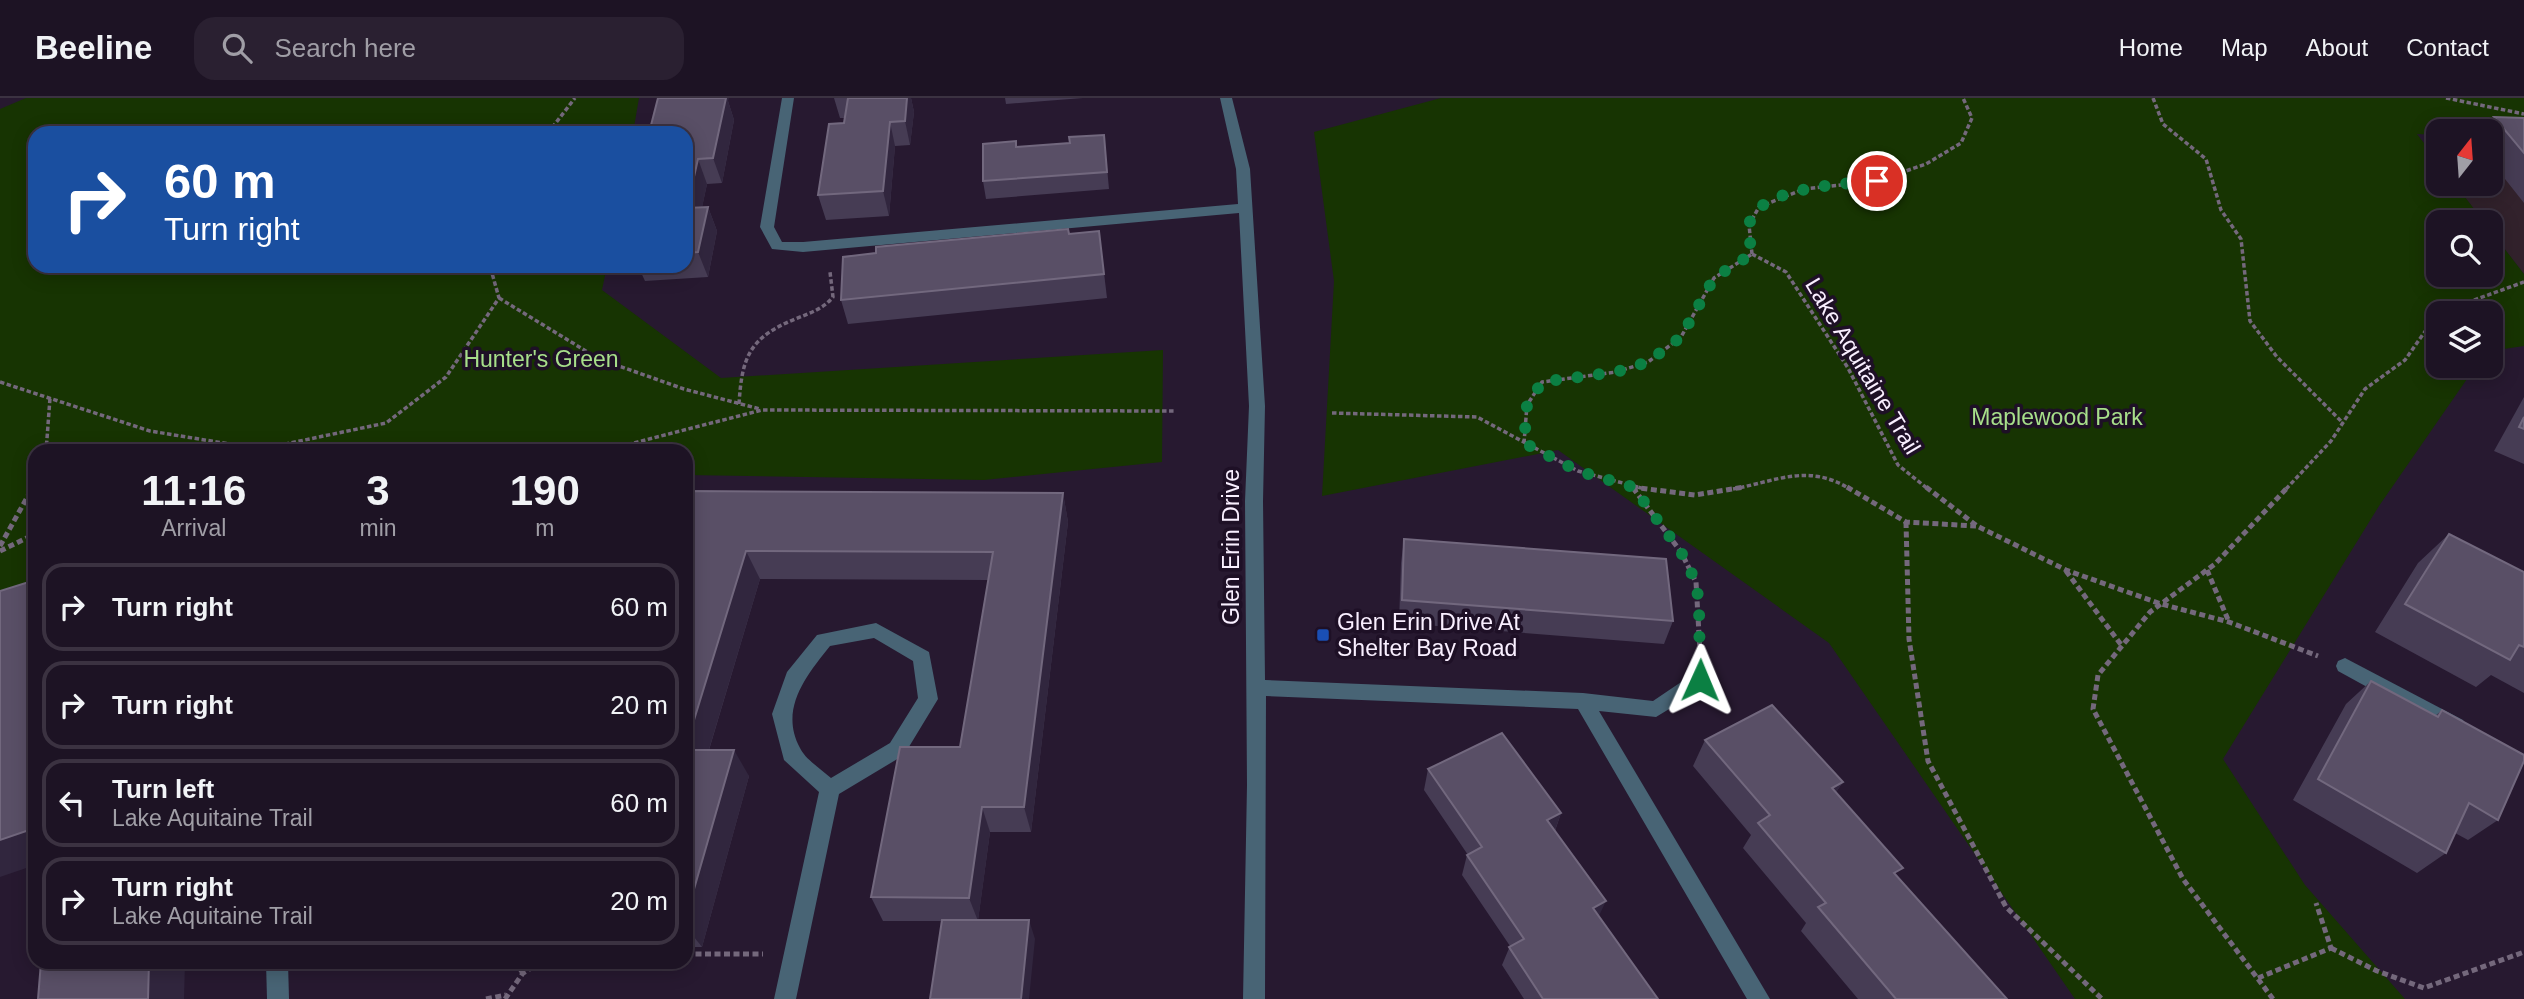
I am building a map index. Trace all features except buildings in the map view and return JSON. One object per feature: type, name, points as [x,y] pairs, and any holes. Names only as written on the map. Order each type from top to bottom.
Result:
[{"type":"street","points":[[788,98],[767,227],[777,246],[826,245],[1245,208]]},
{"type":"street","name":"Glen Erin Drive","points":[[1226,98],[1243,169],[1257,406],[1254,501],[1257,688],[1254,999]]},
{"type":"street","points":[[787,999],[830,789],[897,749],[928,699],[922,657],[876,630],[824,640],[794,678],[782,714],[792,754],[830,789]]},
{"type":"street","points":[[2345,666],[2476,737]]},
{"type":"street","points":[[1257,688],[1583,701],[1656,709],[1700,680]]},
{"type":"street","points":[[1583,701],[1759,999]]},
{"type":"street","points":[[277,969],[278,999]]},
{"type":"path","points":[[553,126],[575,98]]},
{"type":"path","points":[[1524,443],[1527,405],[1542,382],[1616,372],[1648,362],[1681,337],[1714,278],[1752,254],[1749,225],[1759,206],[1804,189],[1877,181],[1926,164],[1961,143],[1972,118],[1963,98]]},
{"type":"path","points":[[2153,98],[2162,124],[2206,159],[2221,210],[2241,239],[2250,321],[2277,357],[2343,423]]},
{"type":"path","points":[[2446,98],[2524,114]]},
{"type":"path","points":[[739,404],[741,369],[751,350],[766,336],[798,318],[823,309],[833,297],[826,245]]},
{"type":"path","name":"Lake Aquitaine Trail","points":[[1752,254],[1786,272],[1848,368],[1898,465],[1977,526],[2066,570],[2122,646]]},
{"type":"path","points":[[492,273],[499,298],[599,359],[684,389],[762,410],[1174,411]]},
{"type":"path","points":[[2273,999],[2183,879],[2093,709],[2098,675],[2150,612],[2207,570],[2331,441],[2365,389],[2405,360],[2438,313],[2524,282]]},
{"type":"path","points":[[284,444],[386,423],[446,377],[499,298]]},
{"type":"path","points":[[0,382],[150,430],[231,444]]},
{"type":"path","points":[[47,444],[50,398]]},
{"type":"path","points":[[630,444],[762,410]]},
{"type":"path","points":[[1332,413],[1477,416],[1578,471],[1633,487],[1695,495],[1754,485],[1793,474],[1834,478],[1906,522],[1977,526]]},
{"type":"path","points":[[1633,487],[1681,552],[1696,582],[1699,604],[1700,680]]},
{"type":"path","points":[[0,548],[28,497]]},
{"type":"path","points":[[1906,522],[1909,639],[1928,761],[2006,907],[2102,999]]},
{"type":"path","points":[[0,548],[28,537]]},
{"type":"path","points":[[2066,570],[2161,604],[2229,622],[2345,666]]},
{"type":"path","points":[[2207,570],[2229,622]]},
{"type":"path","points":[[2316,903],[2332,948],[2377,971],[2424,988],[2524,951]]},
{"type":"path","points":[[2258,978],[2332,948]]},
{"type":"path","points":[[693,954],[796,954]]},
{"type":"path","points":[[520,969],[523,973]]},
{"type":"path","points":[[486,999],[506,997],[523,973],[530,969]]},
{"type":"shaded area","points":[[2503,138],[2524,139],[2524,274],[2503,247],[2503,210],[2475,210],[2464,196],[2503,196]]},
{"type":"green space","name":"Hunter's Green","points":[[26,98],[639,98],[634,126],[28,126],[28,273],[606,273],[602,290],[721,378],[1163,350],[1162,462],[984,480],[693,475],[693,444],[28,444],[28,584],[0,593],[0,109]]},
{"type":"green space","name":"Maplewood Park","points":[[1441,98],[2524,98],[2524,139],[2503,134],[2503,119],[2426,119],[2426,134],[2417,134],[2426,146],[2426,196],[2464,196],[2475,210],[2426,210],[2426,287],[2503,287],[2503,247],[2524,274],[2524,346],[2503,349],[2503,301],[2426,301],[2426,378],[2468,378],[2379,506],[2223,759],[2305,885],[2405,999],[2075,999],[1829,643],[1558,450],[1322,496],[1334,281],[1314,132]]},
{"type":"place","name":"Glen Erin Drive At Shelter Bay Road","points":[[1323,635]]},
{"type":"route","points":[[1700,680],[1699,604],[1696,582],[1681,552],[1633,487],[1578,471],[1524,443],[1527,405],[1542,382],[1583,374],[1616,372],[1648,362],[1681,337],[1714,278],[1752,254],[1749,225],[1759,206],[1804,189],[1877,181]]}]
